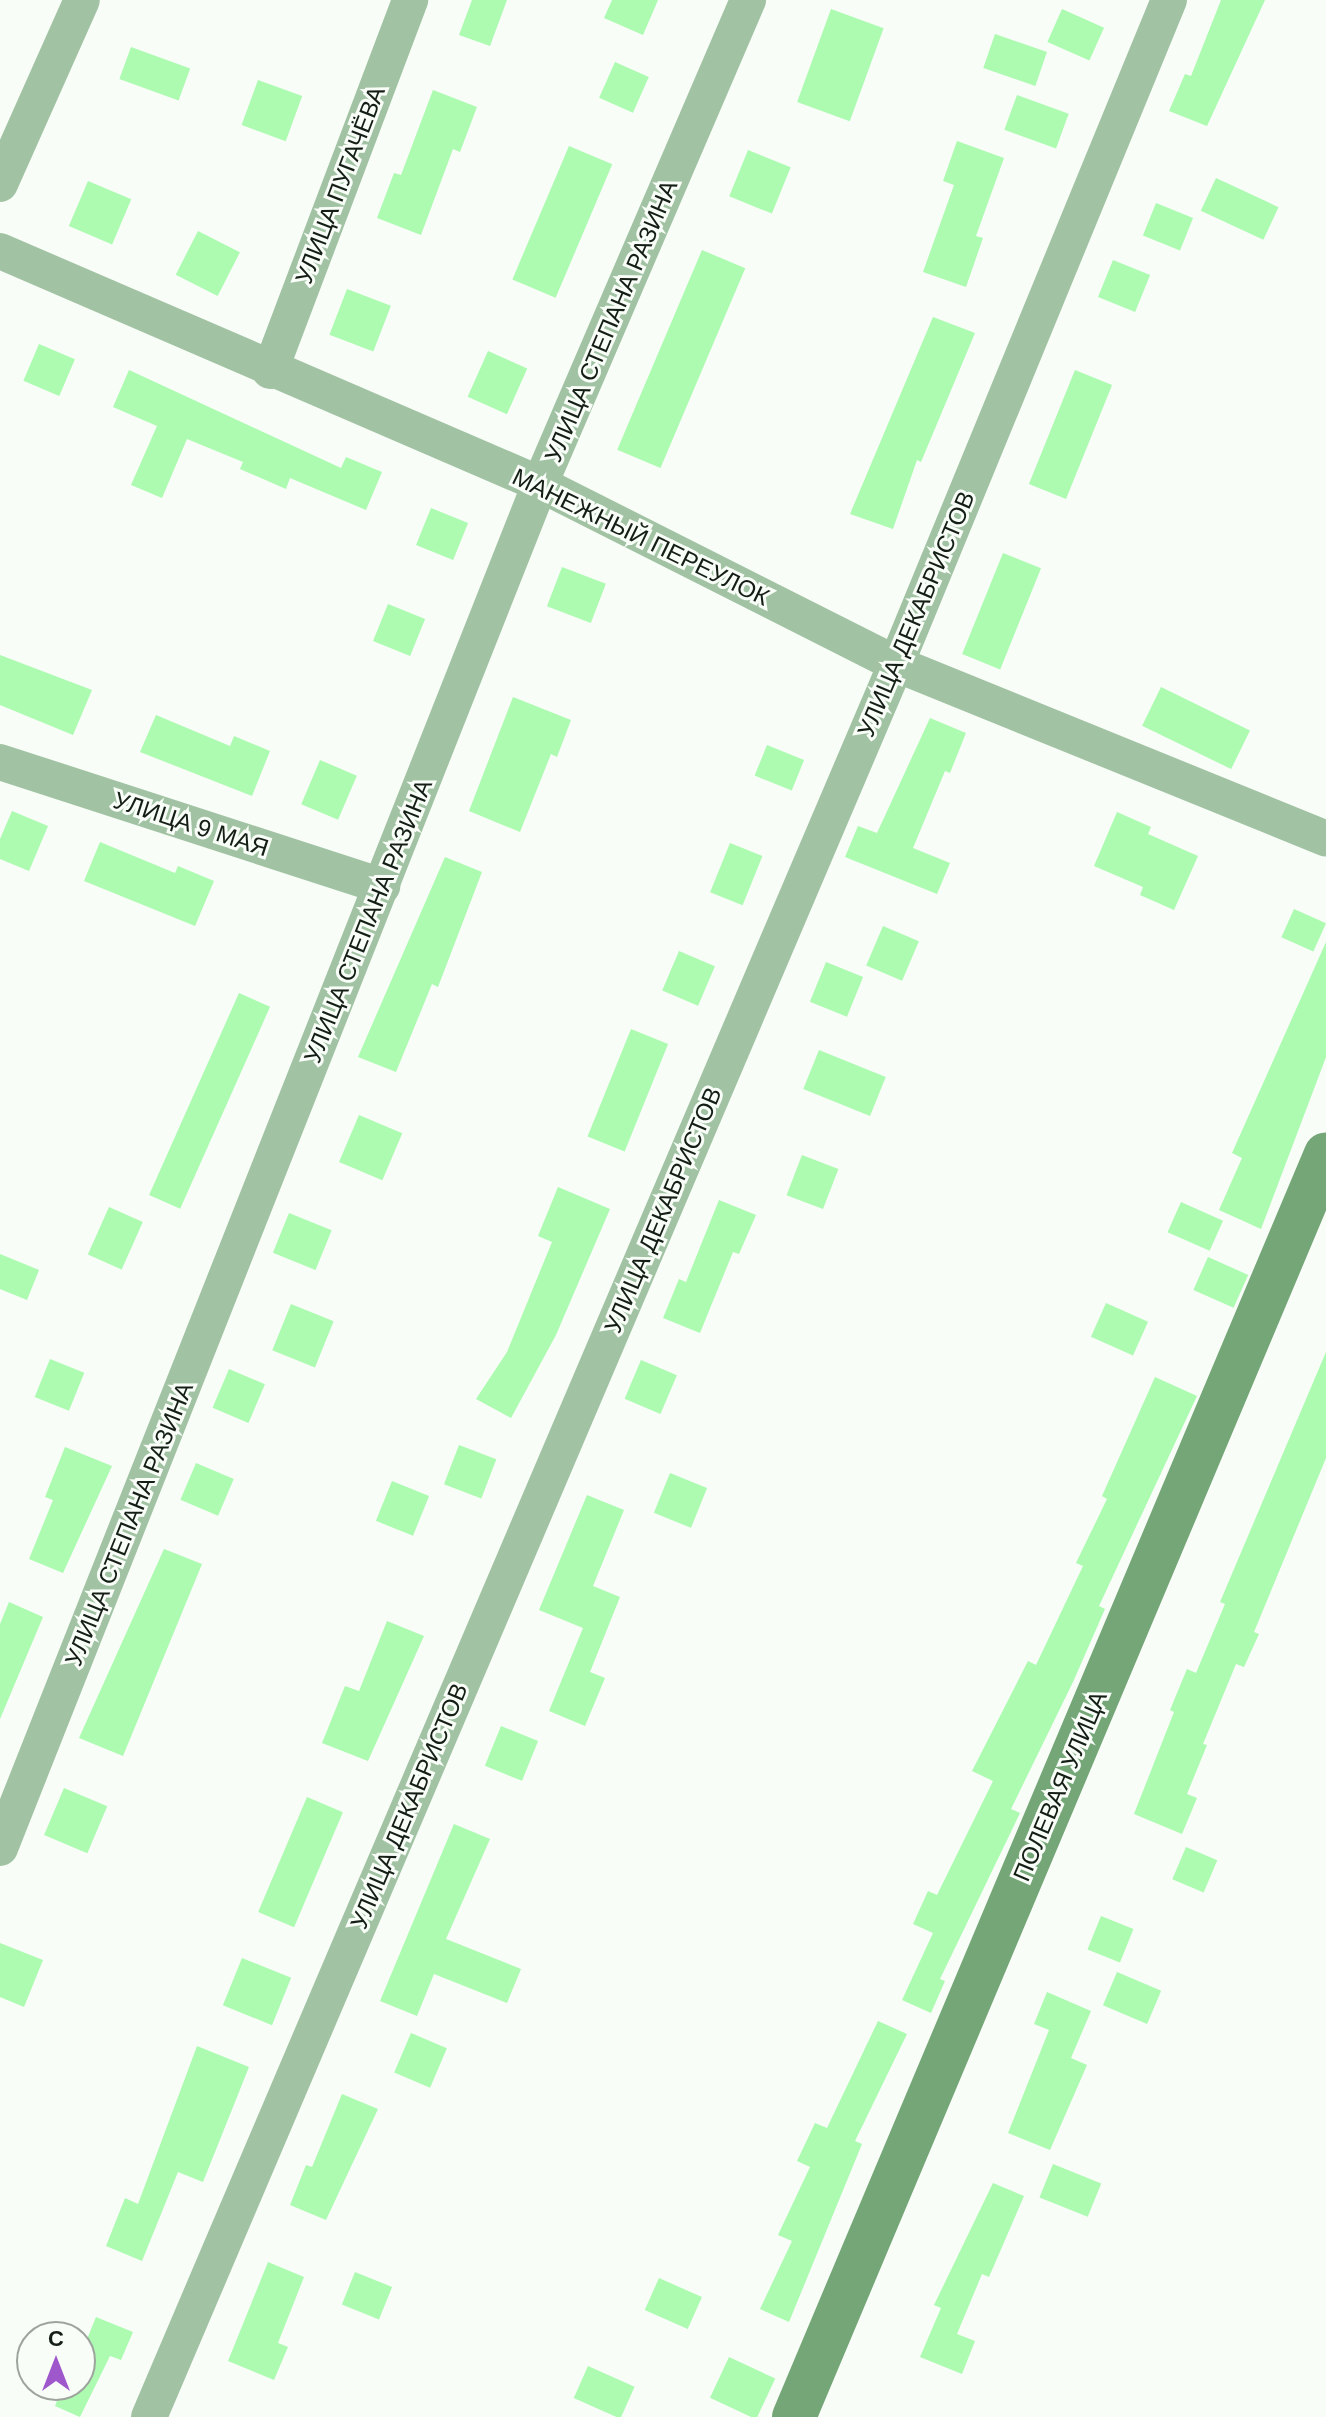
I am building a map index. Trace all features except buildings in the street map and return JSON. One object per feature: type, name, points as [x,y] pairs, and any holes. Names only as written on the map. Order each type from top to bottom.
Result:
[{"type":"street","points":[[0,184],[82,0]]},
{"type":"street","name":"УЛИЦА ПУГАЧЁВА","points":[[270,371],[410,0]]},
{"type":"street","name":"УЛИЦА СТЕПАНА РАЗИНА","points":[[0,1848],[540,484],[748,0]]},
{"type":"street","name":"УЛИЦА ДЕКАБРИСТОВ","points":[[149,2417],[896,664],[1169,0]]},
{"type":"street","name":"МАНЕЖНЫЙ ПЕРЕУЛОК","points":[[0,251],[270,371],[540,484],[896,664],[1326,839]]},
{"type":"street","name":"УЛИЦА 9 МАЯ","points":[[0,762],[382,886]]},
{"type":"street","name":"ПОЛЕВАЯ УЛИЦА","points":[[794,2417],[1326,1154]]}]
